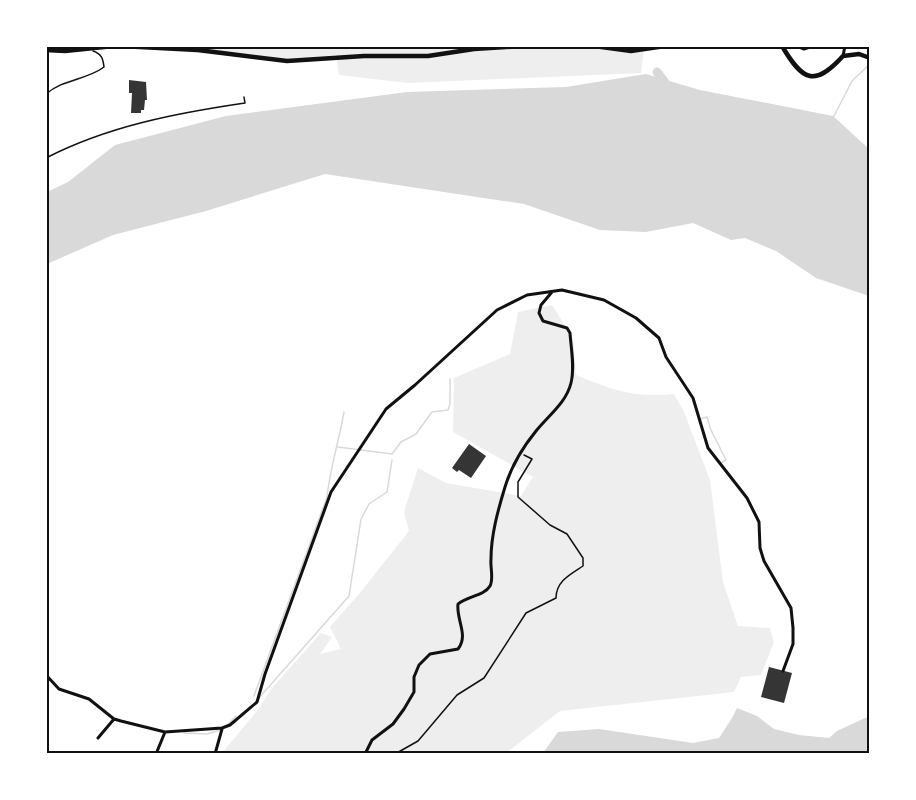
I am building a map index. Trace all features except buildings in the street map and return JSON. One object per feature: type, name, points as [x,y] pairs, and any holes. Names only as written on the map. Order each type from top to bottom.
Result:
[{"type":"main road","points":[[46,50],[65,51],[114,46]]},
{"type":"main road","points":[[120,46],[198,50],[286,61],[363,56],[428,56],[474,49],[522,46]]},
{"type":"main road","points":[[594,46],[631,51],[665,46]]},
{"type":"main road","points":[[782,46],[794,66],[804,74],[811,76],[819,76],[829,71],[843,56],[859,54],[870,58]]},
{"type":"street","points":[[796,46],[804,49],[813,46]]},
{"type":"street","points":[[843,56],[845,46]]},
{"type":"street","points":[[46,675],[59,689],[89,699],[114,719],[165,732],[222,728],[230,724],[256,702],[331,492],[386,409],[497,310],[527,295],[562,290],[604,300],[636,318],[659,338],[666,357],[693,398],[708,448],[747,498],[759,522],[760,548],[764,561],[791,608],[794,628],[793,644],[783,671]]},
{"type":"street","points":[[365,753],[372,740],[393,724],[404,709],[414,692],[414,677],[419,665],[430,654],[458,649],[462,644],[463,634],[458,616],[458,604],[490,587],[493,533],[506,485],[521,453],[537,430],[560,406],[571,384],[573,371],[570,333],[567,328],[543,321],[539,313],[541,305],[553,291]]},
{"type":"street","points":[[98,738],[114,719]]},
{"type":"street","points":[[215,753],[222,728]]},
{"type":"street","points":[[156,753],[165,732]]},
{"type":"lane","points":[[46,94],[66,82],[97,72],[104,67],[103,58],[92,50],[65,51]]},
{"type":"path","points":[[46,158],[113,130],[162,117],[245,103],[244,97]]},
{"type":"path","points":[[395,753],[418,741],[457,695],[484,678],[526,613],[556,598],[556,591],[563,579],[583,566],[583,558],[567,534],[550,525],[518,497],[518,482],[532,459],[521,453]]},
{"type":"shaded area","points":[[123,47],[644,47],[641,73],[408,83],[339,75],[336,55],[281,60]]},
{"type":"shaded area","points":[[646,74],[700,90],[833,116],[869,149],[869,296],[816,278],[776,251],[745,238],[731,240],[693,223],[646,232],[600,230],[524,204],[325,174],[206,211],[113,235],[47,264],[47,192],[68,182],[115,145],[226,116],[407,92],[566,87]]},
{"type":"shaded area","points":[[552,305],[573,338],[576,375],[624,392],[647,395],[674,394],[684,412],[710,480],[723,582],[738,626],[770,628],[774,642],[761,675],[741,677],[734,692],[560,711],[506,753],[221,754],[257,711],[272,688],[321,633],[332,637],[320,654],[341,649],[330,627],[409,531],[404,512],[418,468],[446,483],[521,496],[533,477],[453,432],[454,378],[510,354],[518,312]]},
{"type":"shaded area","points":[[737,708],[757,716],[774,729],[799,735],[829,738],[837,731],[869,718],[869,753],[543,753],[558,732],[599,729],[693,743],[719,738]]},
{"type":"waterway","points":[[833,118],[852,81],[870,64]]},
{"type":"waterway","points":[[657,72],[669,88]]},
{"type":"waterway","points":[[338,447],[392,454],[401,442],[416,434],[432,412],[448,410],[450,379]]},
{"type":"waterway","points":[[254,696],[327,497],[344,412]]},
{"type":"waterway","points":[[700,419],[707,417],[726,460],[722,462]]},
{"type":"waterway","points":[[258,699],[349,596],[361,519],[369,504],[387,492],[392,460]]},
{"type":"waterway","points":[[226,726],[236,716]]},
{"type":"waterway","points":[[184,733],[207,734],[220,730]]}]
